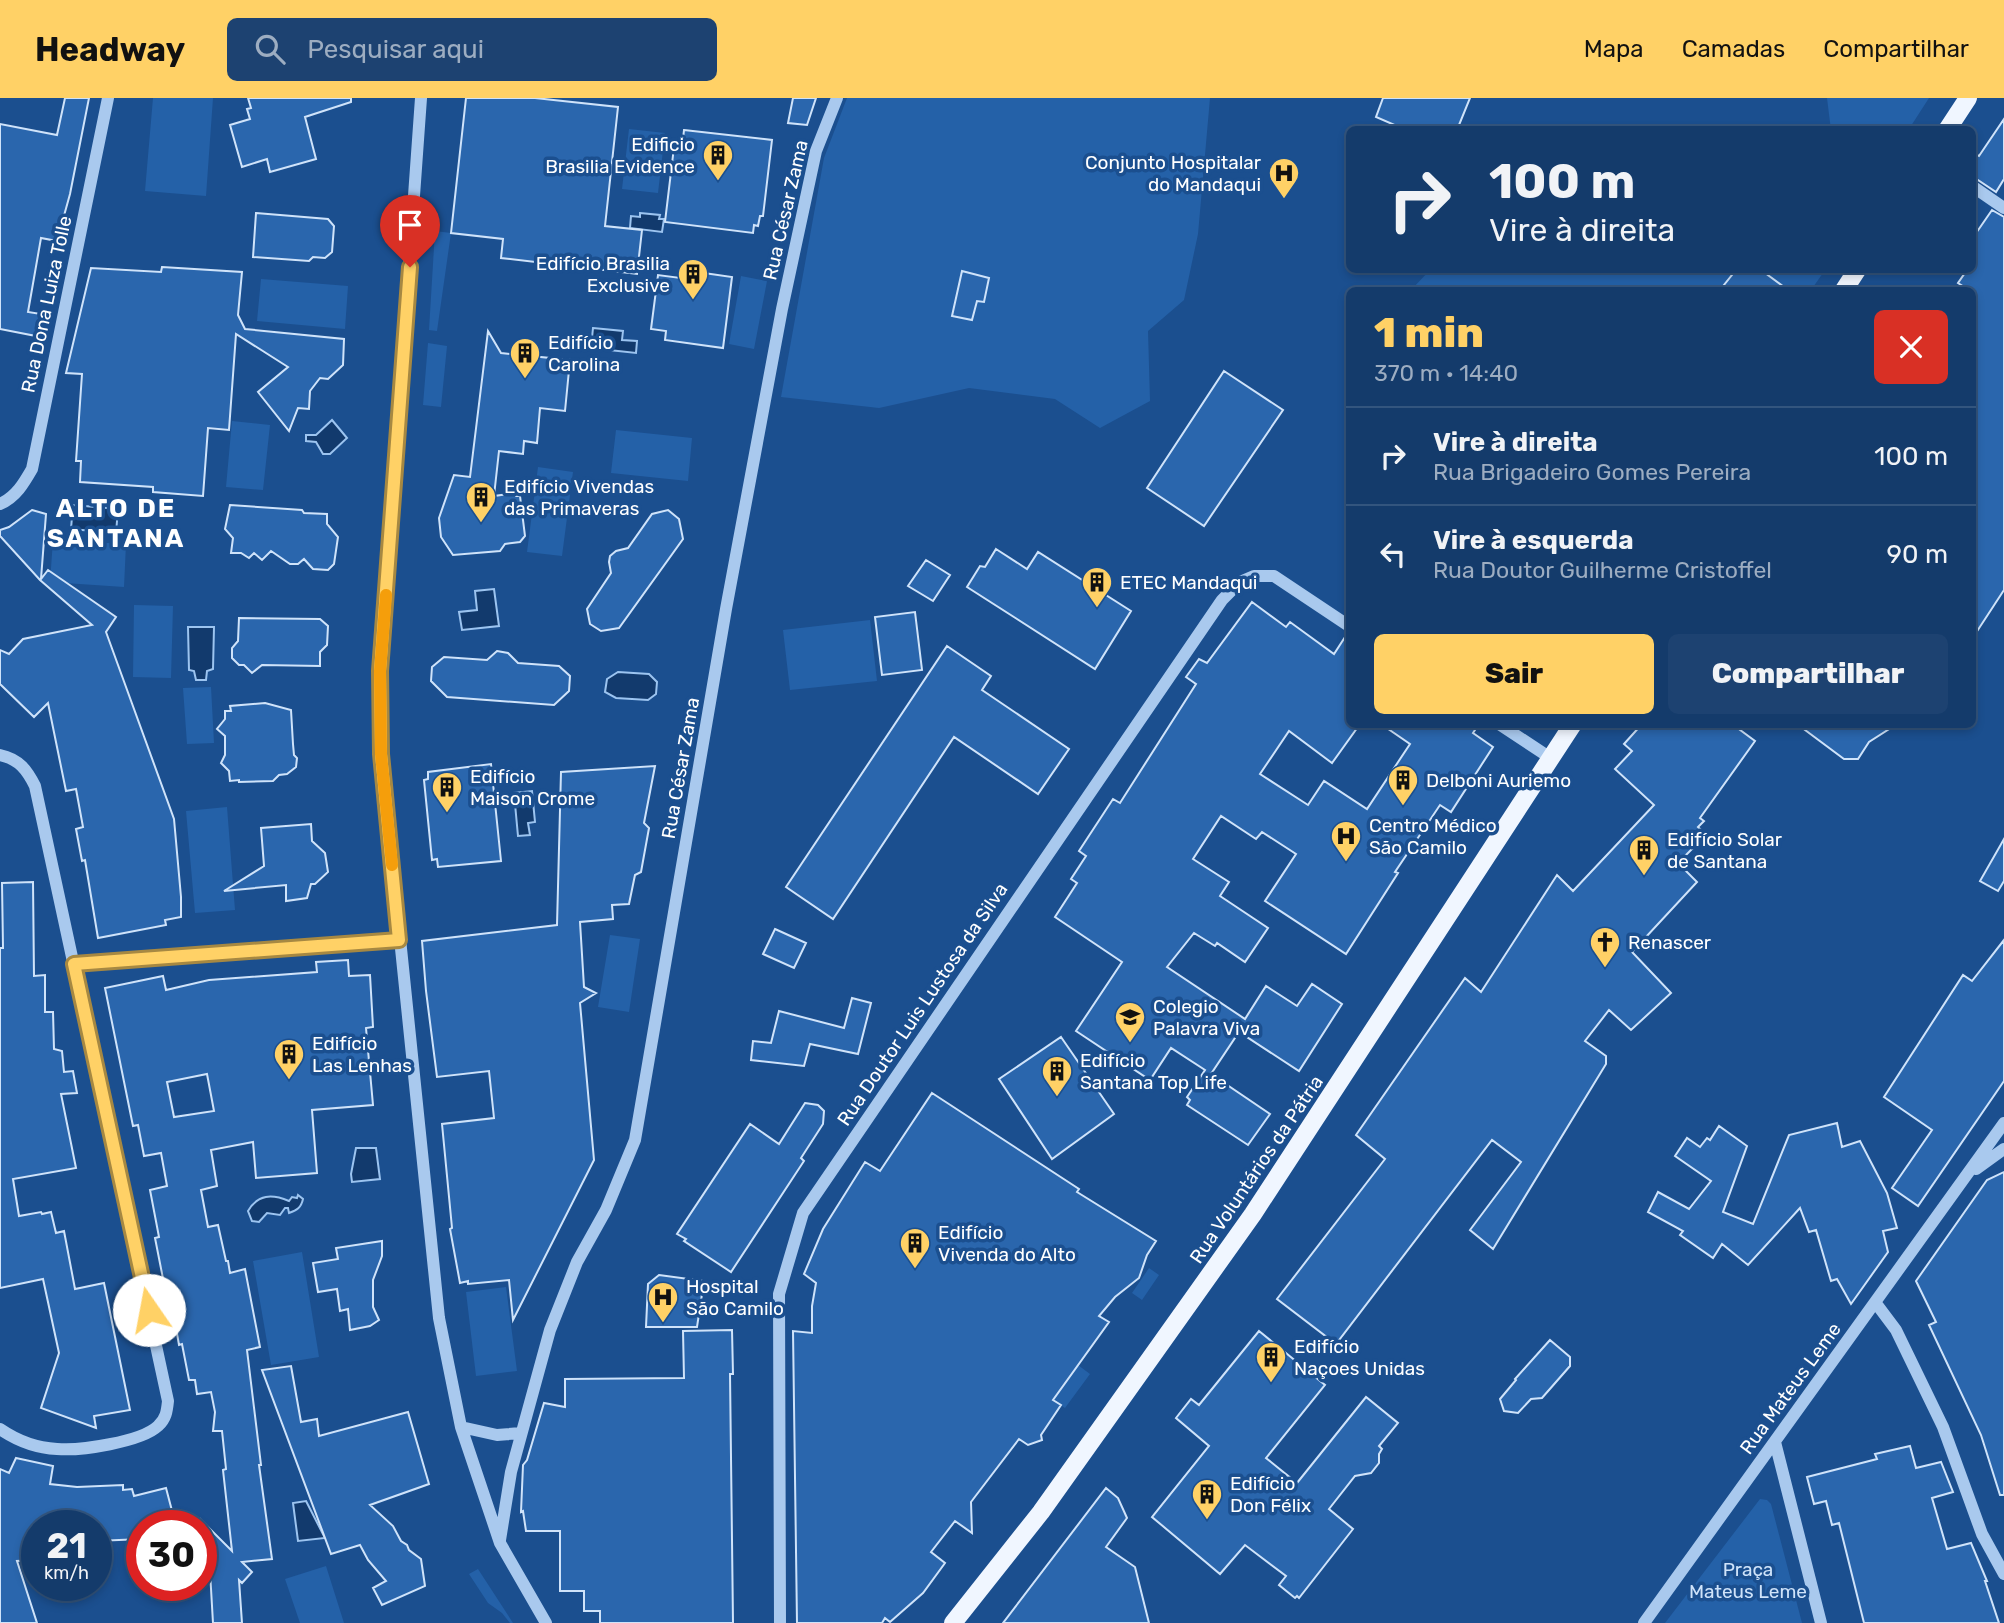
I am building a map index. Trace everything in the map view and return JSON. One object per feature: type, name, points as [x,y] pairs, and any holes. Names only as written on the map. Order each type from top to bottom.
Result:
[{"type":"main road","points":[[1950,126],[1968,98]]},
{"type":"main road","name":"Rua Voluntários da Pátria","points":[[962,1620],[1253,1214],[1571,728]]},
{"type":"street","name":"Rua Dona Luiza Tolle","points":[[0,504],[21,488],[32,469],[108,98]]},
{"type":"street","points":[[421,98],[380,671],[381,754],[439,1318],[461,1427],[500,1542],[546,1623]]},
{"type":"street","name":"Rua César Zama","points":[[500,1542],[521,1433],[550,1330],[577,1262],[606,1210],[635,1140],[726,610],[782,309],[816,151],[837,98]]},
{"type":"street","points":[[1976,189],[2004,208]]},
{"type":"street","name":"Rua Doutor Luis Lustosa da Silva","points":[[780,1623],[779,1294],[803,1213],[1222,600],[1240,582],[1254,576],[1274,576],[1346,624]]},
{"type":"street","points":[[1505,728],[1552,760]]},
{"type":"street","points":[[0,755],[18,761],[35,786],[168,1401],[167,1415],[158,1426],[143,1435],[117,1443],[57,1449],[33,1445],[0,1429]]},
{"type":"street","points":[[74,964],[399,940]]},
{"type":"street","name":"Rua Mateus Leme","points":[[1644,1623],[2004,1123]]},
{"type":"street","name":"Rua Mateus Leme","points":[[1967,1175],[2004,1149]]},
{"type":"street","points":[[1875,1302],[1896,1331],[1942,1427],[1982,1534],[2004,1574]]},
{"type":"street","points":[[461,1427],[497,1435],[521,1433]]},
{"type":"street","points":[[1775,1442],[1821,1623]]},
{"type":"green space","points":[[153,98],[213,98],[206,196],[145,191]]},
{"type":"green space","points":[[847,98],[1210,98],[1198,234],[1184,300],[1148,331],[1150,401],[1100,428],[1055,399],[969,388],[879,408],[781,397],[824,158]]},
{"type":"green space","points":[[1827,98],[1929,98],[1911,126],[1830,126]]},
{"type":"green space","points":[[629,129],[665,133],[658,193],[622,189]]},
{"type":"green space","points":[[435,231],[451,233],[437,331],[429,330]]},
{"type":"green space","points":[[1427,273],[1823,273],[1813,287],[1414,287]]},
{"type":"green space","points":[[741,276],[767,281],[754,349],[729,344]]},
{"type":"green space","points":[[261,279],[348,286],[345,329],[257,321]]},
{"type":"green space","points":[[428,343],[447,346],[441,407],[423,405]]},
{"type":"green space","points":[[232,421],[270,425],[263,490],[226,487]]},
{"type":"green space","points":[[616,430],[692,438],[688,481],[611,473]]},
{"type":"green space","points":[[538,467],[573,472],[562,556],[527,552]]},
{"type":"green space","points":[[53,540],[126,544],[124,587],[50,582]]},
{"type":"green space","points":[[134,605],[173,606],[171,678],[133,677]]},
{"type":"green space","points":[[870,620],[877,681],[790,690],[783,630]]},
{"type":"green space","points":[[211,687],[214,743],[187,744],[183,688]]},
{"type":"green space","points":[[227,807],[235,910],[195,913],[186,811]]},
{"type":"green space","points":[[610,935],[640,939],[629,1012],[598,1007]]},
{"type":"green space","points":[[302,1252],[319,1357],[271,1365],[253,1261]]},
{"type":"green space","points":[[1149,1268],[1159,1275],[1142,1300],[1132,1293]]},
{"type":"green space","points":[[506,1287],[517,1371],[476,1376],[466,1292]]},
{"type":"green space","points":[[1078,1365],[1090,1374],[1065,1408],[1053,1400]]},
{"type":"green space","name":"Praça Mateus Leme","points":[[1760,1499],[1771,1504],[1802,1623],[1665,1623]]},
{"type":"green space","points":[[326,1566],[344,1623],[300,1623],[285,1579]]},
{"type":"green space","points":[[478,1569],[513,1623],[488,1603],[469,1574]]},
{"type":"shaded area","points":[[640,213],[660,215],[659,219],[664,219],[662,232],[630,228],[631,216],[640,217]]},
{"type":"shaded area","points":[[593,328],[623,331],[622,340],[637,341],[636,353],[591,348]]},
{"type":"shaded area","points":[[332,420],[347,438],[330,454],[323,454],[316,442],[306,441],[306,435],[316,435]]},
{"type":"shaded area","points":[[73,505],[118,509],[116,533],[71,529]]},
{"type":"shaded area","points":[[494,589],[499,626],[462,630],[459,612],[477,610],[475,591]]},
{"type":"shaded area","points":[[188,627],[214,627],[213,669],[207,671],[206,680],[196,680],[194,671],[189,670]]},
{"type":"shaded area","points":[[618,672],[649,674],[657,682],[656,694],[648,700],[616,698],[605,692],[607,679]]},
{"type":"shaded area","points":[[532,791],[535,822],[528,823],[530,835],[518,836],[514,793]]},
{"type":"shaded area","points":[[356,1148],[376,1148],[380,1179],[352,1182]]},
{"type":"shaded area","points":[[298,1195],[303,1199],[296,1210],[289,1213],[288,1208],[285,1208],[280,1215],[267,1213],[259,1222],[252,1221],[248,1211],[256,1201],[277,1197],[289,1201]]},
{"type":"shaded area","points":[[306,1501],[325,1538],[298,1541],[293,1503]]},
{"type":"building","points":[[65,98],[89,98],[70,194],[57,241],[41,238],[28,312],[41,314],[36,336],[0,329],[0,124],[57,135]]},
{"type":"building","points":[[248,98],[351,98],[351,102],[305,117],[316,159],[270,172],[267,159],[242,167],[230,125],[250,119]]},
{"type":"building","points":[[466,98],[535,98],[618,107],[605,226],[642,230],[637,274],[501,258],[503,239],[451,233]]},
{"type":"building","points":[[793,98],[816,98],[807,125],[788,123]]},
{"type":"building","points":[[1383,98],[1470,98],[1459,126],[1397,126],[1376,117]]},
{"type":"building","points":[[2004,119],[2004,179],[1996,192],[1976,179],[1976,154],[1979,156]]},
{"type":"building","name":"Edificio Brasilia Evidence","points":[[684,130],[772,140],[763,216],[760,216],[758,226],[754,225],[753,233],[665,222],[674,147],[677,148],[679,138],[683,139]]},
{"type":"building","points":[[1992,210],[2004,217],[2004,590],[1976,633],[1976,287],[1964,287],[1958,283],[1965,273],[1976,273],[1976,233]]},
{"type":"building","points":[[256,213],[328,219],[334,226],[332,252],[325,258],[313,257],[309,261],[253,257]]},
{"type":"building","points":[[162,267],[242,272],[238,315],[245,329],[344,339],[343,365],[328,379],[320,378],[310,391],[309,409],[298,408],[289,431],[258,392],[288,367],[236,334],[229,430],[208,428],[203,496],[153,492],[153,487],[80,482],[81,461],[76,461],[82,374],[66,373],[91,268],[161,272]]},
{"type":"building","points":[[962,271],[989,278],[984,302],[977,301],[972,320],[952,316]]},
{"type":"building","name":"Edifício Brasilia Exclusive","points":[[704,273],[732,277],[723,348],[665,340],[666,331],[651,329],[658,275],[703,281]]},
{"type":"building","points":[[1734,273],[1765,273],[1784,287],[1722,287]]},
{"type":"building","points":[[488,331],[501,353],[570,360],[565,411],[540,408],[537,443],[524,441],[523,454],[499,451],[494,496],[515,493],[520,496],[525,536],[520,542],[505,544],[500,551],[453,555],[441,537],[439,518],[454,475],[470,477]]},
{"type":"building","points":[[1224,371],[1283,410],[1204,526],[1147,488]]},
{"type":"building","points":[[230,505],[327,514],[327,524],[338,537],[334,564],[328,570],[313,569],[304,559],[298,564],[290,564],[271,551],[262,560],[254,553],[249,558],[241,553],[231,553],[233,538],[225,529]]},
{"type":"building","points":[[32,510],[46,514],[41,579],[48,570],[116,617],[106,632],[174,819],[181,917],[165,920],[166,925],[98,938],[85,860],[82,861],[76,829],[83,827],[76,789],[66,791],[48,703],[34,717],[0,684],[0,650],[9,654],[23,639],[92,625],[40,580],[0,536],[0,530],[9,527]]},
{"type":"building","points":[[668,510],[679,519],[683,539],[619,628],[601,631],[590,624],[587,609],[611,573],[610,556],[616,551],[628,548],[652,514]]},
{"type":"building","name":"ETEC Mandaqui","points":[[996,549],[1027,569],[1038,552],[1131,611],[1095,669],[967,587],[980,566],[985,567]]},
{"type":"building","points":[[926,560],[950,575],[933,601],[908,586]]},
{"type":"building","points":[[1252,602],[1286,627],[1290,622],[1334,654],[1346,636],[1346,728],[1357,728],[1332,763],[1289,731],[1260,774],[1308,805],[1324,781],[1367,809],[1410,744],[1387,728],[1476,728],[1473,733],[1493,747],[1451,812],[1440,805],[1395,872],[1398,873],[1346,954],[1265,901],[1296,854],[1262,832],[1256,839],[1221,816],[1193,859],[1229,882],[1220,896],[1268,928],[1245,962],[1217,943],[1215,946],[1194,933],[1167,967],[1245,1019],[1266,986],[1297,1006],[1312,984],[1342,1004],[1299,1071],[1239,1032],[1211,1074],[1270,1114],[1248,1145],[1187,1105],[1190,1100],[1187,1097],[1205,1070],[1171,1048],[1150,1080],[1076,1031],[1122,962],[1055,917],[1077,883],[1071,879],[1086,856],[1079,851],[1113,799],[1120,803],[1196,684],[1186,677],[1199,659],[1207,663]]},
{"type":"building","points":[[915,612],[922,670],[882,675],[875,617]]},
{"type":"building","points":[[239,618],[320,619],[328,626],[327,645],[320,652],[320,666],[262,665],[252,673],[232,658],[232,648],[238,641]]},
{"type":"building","points":[[947,646],[991,676],[982,690],[1069,749],[1038,794],[954,737],[833,919],[786,887]]},
{"type":"building","points":[[497,651],[508,653],[518,663],[559,666],[570,676],[569,691],[554,705],[447,697],[431,681],[432,667],[444,657],[487,660]]},
{"type":"building","points":[[265,703],[291,710],[296,767],[273,781],[230,781],[229,771],[221,763],[225,755],[225,736],[217,729],[225,719],[225,711],[231,711],[230,706]]},
{"type":"building","points":[[1638,728],[1737,728],[1755,741],[1700,818],[1704,821],[1698,827],[1706,835],[1678,863],[1697,882],[1632,952],[1671,993],[1631,1030],[1609,1010],[1585,1041],[1606,1056],[1606,1064],[1493,1249],[1470,1230],[1521,1162],[1492,1140],[1336,1344],[1277,1299],[1385,1159],[1356,1135],[1465,978],[1481,992],[1557,875],[1573,891],[1654,805],[1615,769],[1632,751],[1624,744]]},
{"type":"building","points":[[1802,728],[1891,728],[1869,742],[1858,759],[1844,759]]},
{"type":"building","name":"Edifício Maison Crome","points":[[491,764],[501,861],[438,867],[437,859],[432,860],[424,780],[428,779],[428,772]]},
{"type":"building","points":[[655,766],[644,823],[649,828],[641,872],[635,875],[629,904],[612,905],[613,919],[580,922],[584,987],[596,993],[580,1003],[594,1160],[513,1320],[509,1280],[460,1283],[450,1229],[442,1124],[494,1118],[489,1071],[437,1077],[422,941],[557,925],[561,772]]},
{"type":"building","points":[[311,824],[312,841],[325,853],[328,872],[315,884],[311,884],[307,898],[286,901],[286,885],[224,891],[264,866],[261,828]]},
{"type":"building","points":[[2004,839],[2004,881],[1998,891],[1980,881]]},
{"type":"building","points":[[33,882],[34,976],[45,975],[45,1012],[53,1012],[54,1049],[62,1051],[64,1072],[73,1071],[77,1093],[61,1094],[76,1168],[13,1179],[19,1216],[51,1212],[56,1233],[64,1231],[75,1289],[104,1283],[130,1410],[94,1416],[96,1428],[41,1408],[59,1353],[43,1279],[0,1288],[2,883]]},
{"type":"building","points":[[775,929],[806,943],[794,968],[763,954]]},
{"type":"building","points":[[2004,940],[2004,1081],[1918,1206],[1892,1188],[1932,1130],[1884,1097],[1963,975],[1972,981]]},
{"type":"building","points":[[348,960],[349,976],[370,975],[373,1027],[366,1028],[373,1105],[312,1110],[317,1173],[256,1178],[253,1142],[211,1150],[217,1186],[201,1190],[208,1227],[218,1225],[230,1273],[245,1269],[260,1347],[247,1350],[272,1559],[242,1562],[252,1572],[242,1583],[239,1580],[242,1623],[213,1623],[212,1601],[217,1601],[217,1536],[232,1551],[223,1470],[226,1469],[222,1431],[213,1431],[215,1412],[211,1392],[197,1394],[195,1380],[189,1380],[176,1328],[165,1330],[161,1310],[169,1309],[155,1238],[159,1237],[150,1190],[167,1186],[161,1153],[144,1156],[138,1125],[133,1126],[105,988],[163,976],[166,990],[209,980],[317,972],[316,962]],"holes":[[[207,1074],[214,1111],[174,1117],[167,1082]]]},
{"type":"building","points":[[852,998],[871,1003],[858,1054],[810,1044],[804,1066],[751,1060],[753,1041],[771,1043],[779,1011],[844,1028]]},
{"type":"building","name":"Edifício Santana Top Life","points":[[1061,1037],[1114,1114],[1052,1159],[999,1079]]},
{"type":"building","points":[[932,1093],[1079,1189],[1077,1192],[1156,1241],[1147,1255],[1139,1278],[1115,1297],[1099,1316],[1109,1322],[1053,1400],[1061,1405],[1041,1435],[1042,1440],[1028,1445],[1019,1439],[971,1502],[972,1533],[955,1521],[931,1552],[945,1563],[923,1593],[890,1622],[885,1618],[882,1623],[797,1623],[793,1331],[812,1333],[812,1306],[816,1283],[804,1274],[823,1229],[865,1162],[880,1171]]},
{"type":"building","points":[[805,1103],[818,1105],[824,1111],[823,1124],[801,1158],[804,1161],[731,1272],[677,1234],[750,1124],[779,1144]]},
{"type":"building","points":[[1837,1123],[1842,1147],[1860,1141],[1887,1193],[1897,1228],[1883,1231],[1888,1252],[1851,1304],[1837,1279],[1831,1281],[1816,1230],[1809,1232],[1800,1208],[1748,1265],[1722,1244],[1713,1258],[1680,1235],[1683,1231],[1648,1212],[1658,1192],[1689,1209],[1711,1181],[1675,1156],[1687,1138],[1700,1147],[1707,1138],[1710,1140],[1719,1126],[1747,1146],[1723,1212],[1753,1224],[1789,1135]]},
{"type":"building","points":[[2004,1172],[2004,1495],[2000,1495],[1981,1435],[1929,1325],[1936,1322],[1916,1281],[1987,1180]]},
{"type":"building","points":[[382,1241],[382,1256],[373,1280],[373,1307],[379,1320],[370,1326],[350,1330],[348,1309],[340,1311],[337,1289],[318,1292],[313,1263],[338,1259],[336,1248]]},
{"type":"building","points":[[659,1275],[704,1281],[697,1327],[646,1327],[648,1284]]},
{"type":"building","points":[[732,1330],[733,1374],[730,1374],[733,1623],[600,1623],[600,1611],[584,1611],[584,1591],[560,1591],[560,1531],[526,1531],[523,1511],[521,1512],[523,1465],[527,1460],[544,1403],[565,1407],[565,1379],[684,1378],[683,1331]]},
{"type":"building","points":[[1259,1331],[1325,1385],[1266,1458],[1297,1483],[1366,1397],[1398,1423],[1379,1446],[1382,1449],[1379,1463],[1371,1473],[1355,1476],[1329,1509],[1353,1529],[1299,1598],[1295,1598],[1279,1585],[1286,1576],[1245,1545],[1220,1574],[1152,1517],[1209,1446],[1176,1418],[1191,1399],[1199,1405]]},
{"type":"building","points":[[1550,1340],[1570,1357],[1570,1366],[1542,1398],[1531,1399],[1518,1413],[1504,1411],[1500,1399]]},
{"type":"building","points":[[291,1366],[301,1422],[317,1419],[319,1436],[408,1412],[429,1484],[370,1505],[393,1526],[409,1550],[421,1559],[425,1586],[382,1605],[373,1588],[386,1581],[368,1560],[360,1545],[331,1554],[262,1370]]},
{"type":"building","points":[[1910,1446],[1916,1468],[1941,1462],[1953,1492],[1932,1498],[1947,1549],[1971,1543],[1987,1581],[1999,1623],[1864,1623],[1839,1523],[1832,1525],[1826,1501],[1814,1504],[1807,1477],[1877,1459],[1875,1454]]},
{"type":"building","points":[[16,1458],[53,1466],[50,1484],[77,1487],[123,1485],[123,1490],[132,1489],[134,1496],[166,1488],[172,1510],[126,1510],[126,1540],[112,1540],[112,1510],[21,1510],[21,1561],[17,1561],[21,1573],[21,1601],[30,1601],[37,1623],[0,1623],[0,1469],[9,1473]]},
{"type":"building","points":[[1106,1488],[1118,1498],[1127,1518],[1106,1547],[1135,1567],[1149,1623],[1003,1623]]},
{"type":"slow traffic","points":[[386,595],[380,671],[381,754],[392,865]]},
{"type":"place","name":"Edificio Brasilia Evidence","points":[[718,182]]},
{"type":"place","name":"Conjunto Hospitalar do Mandaqui","points":[[1284,200]]},
{"type":"place","name":"Edifício Brasilia Exclusive","points":[[693,301]]},
{"type":"place","name":"Edifício Carolina","points":[[525,380]]},
{"type":"place","name":"Edifício Vivendas das Primaveras","points":[[481,524]]},
{"type":"place","name":"ETEC Mandaqui","points":[[1097,609]]},
{"type":"place","name":"Delboni Auriemo","points":[[1403,807]]},
{"type":"place","name":"Edifício Maison Crome","points":[[447,814]]},
{"type":"place","name":"Centro Médico São Camilo","points":[[1346,863]]},
{"type":"place","name":"Edifício Solar de Santana","points":[[1644,877]]},
{"type":"place","name":"Renascer","points":[[1605,969]]},
{"type":"place","name":"Colegio Palavra Viva","points":[[1130,1044]]},
{"type":"place","name":"Edifício Las Lenhas","points":[[289,1081]]},
{"type":"place","name":"Edifício Santana Top Life","points":[[1057,1098]]},
{"type":"place","name":"Edifício Vivenda do Alto","points":[[915,1270]]},
{"type":"place","name":"Hospital São Camilo","points":[[663,1324]]},
{"type":"place","name":"Edifício Naçoes Unidas","points":[[1271,1384]]},
{"type":"place","name":"Edifício Don Félix","points":[[1207,1521]]},
{"type":"district","name":"ALTO DE SANTANA","points":[[116,523]]},
{"type":"route","points":[[149,1310],[74,964],[399,940],[381,754],[380,671],[410,267]]}]
